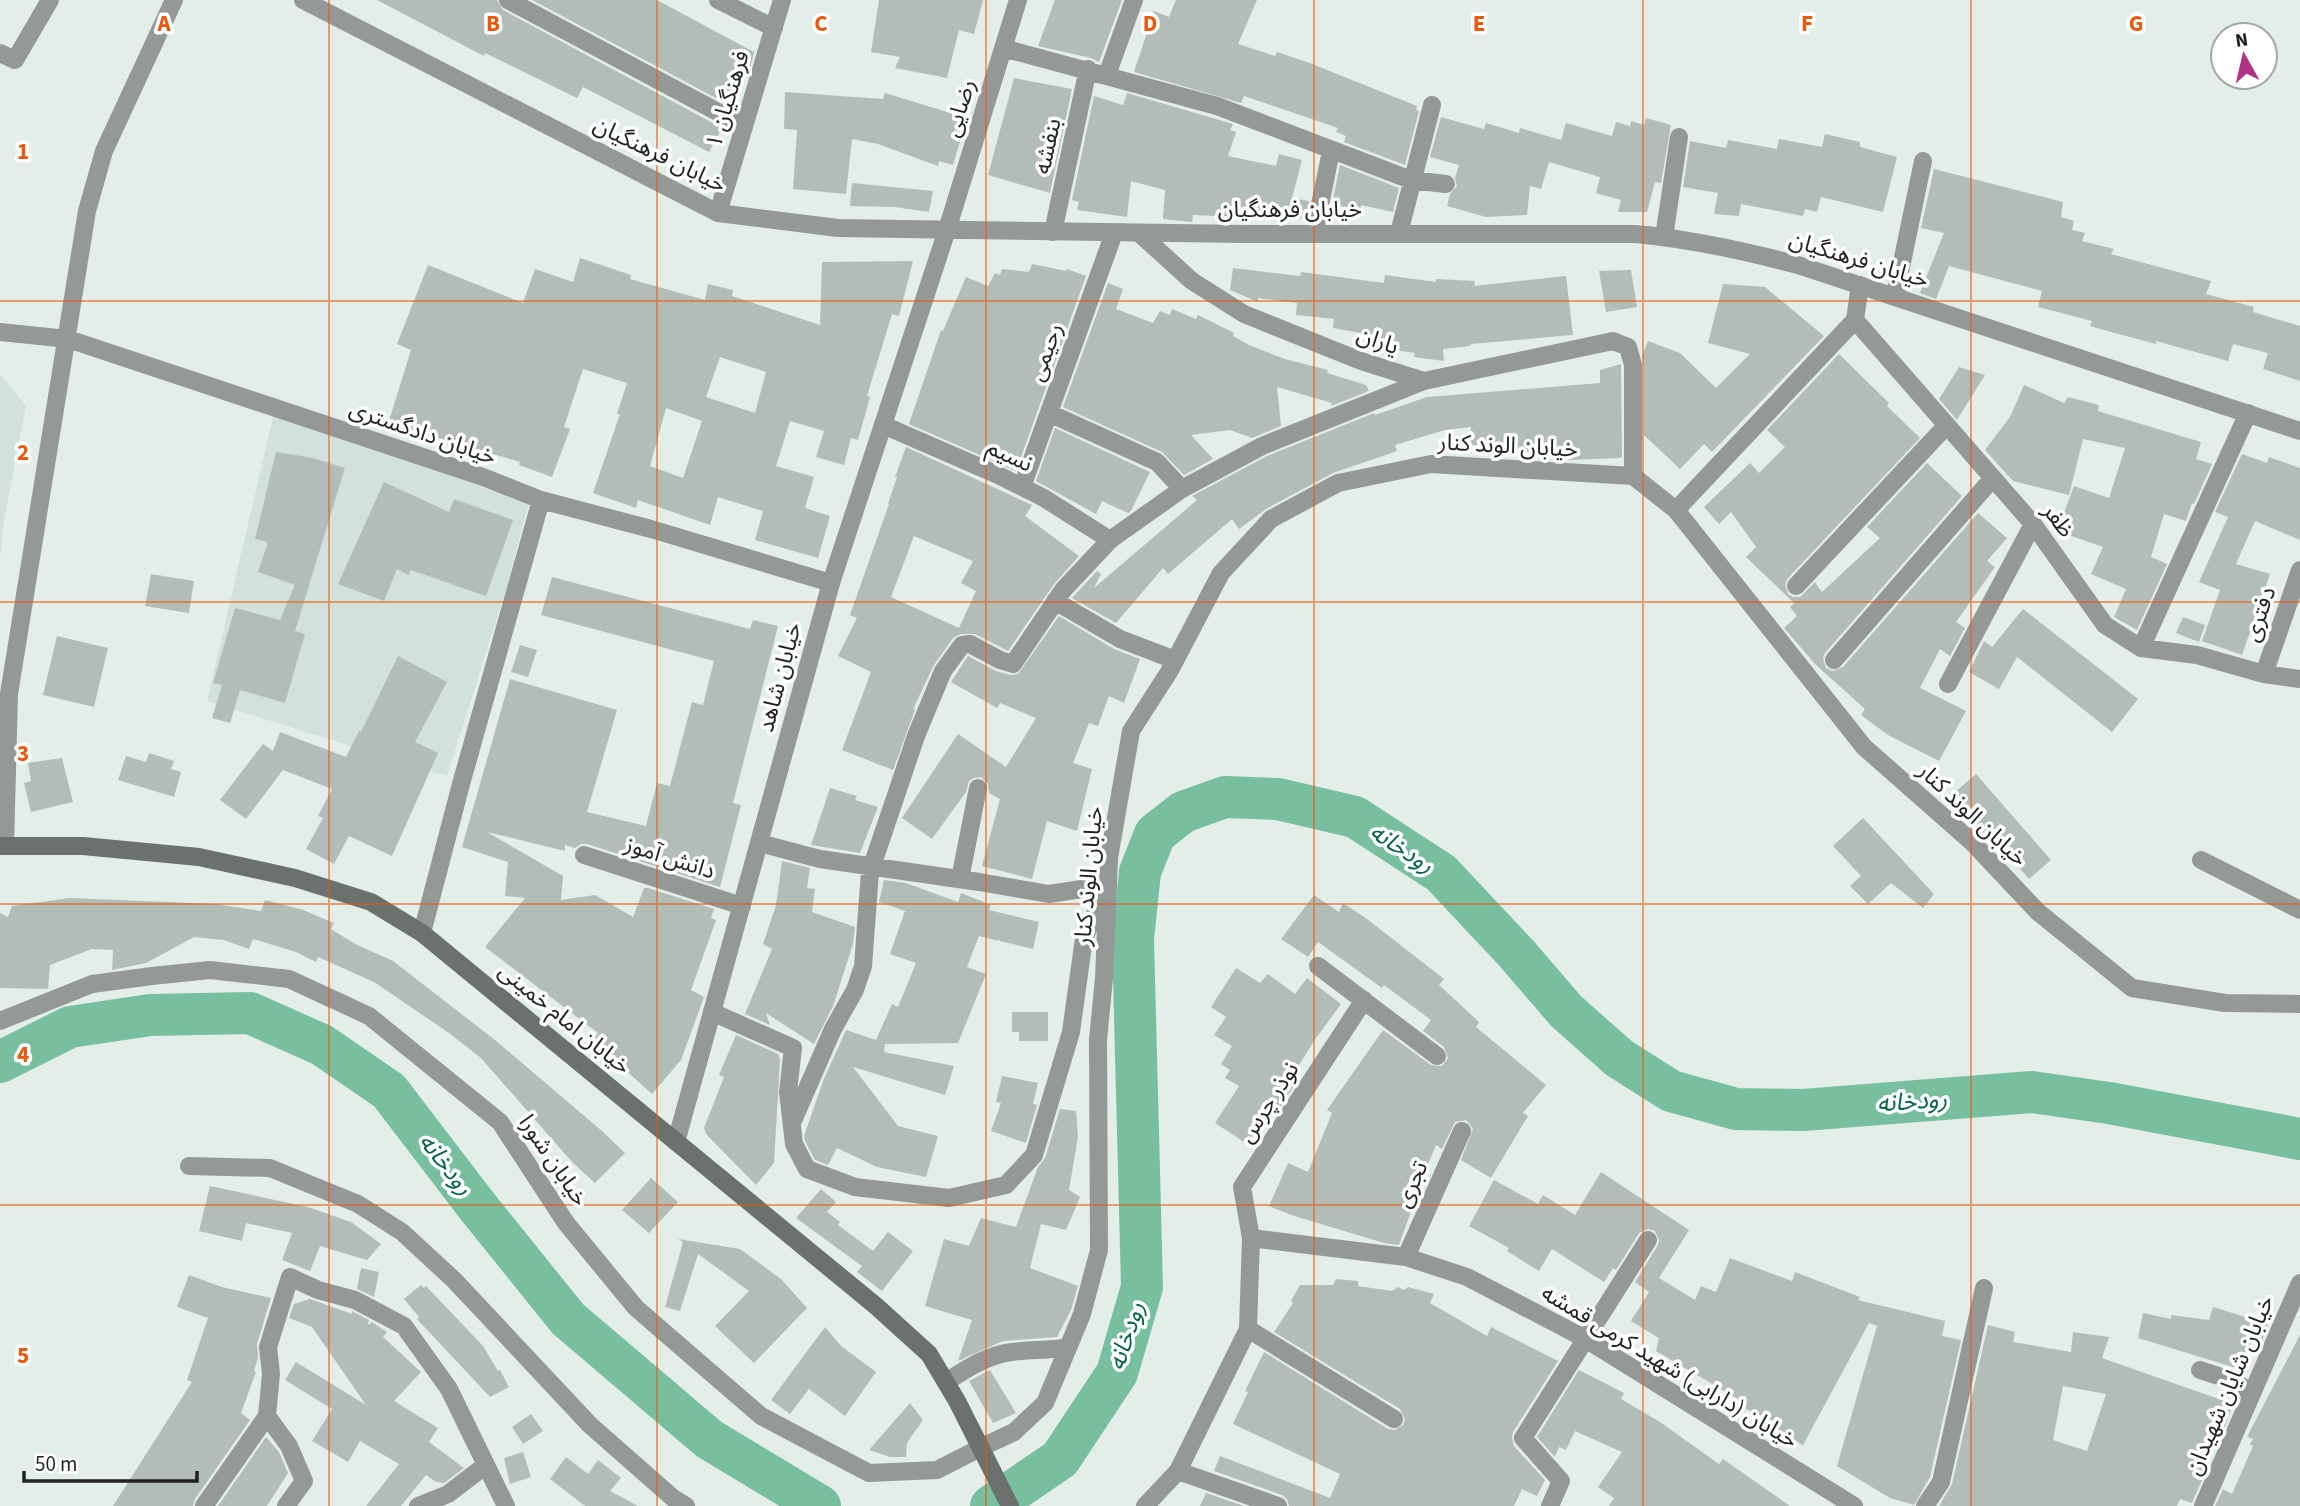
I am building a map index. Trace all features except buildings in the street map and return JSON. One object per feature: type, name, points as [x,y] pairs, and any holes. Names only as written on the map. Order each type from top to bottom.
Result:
[{"type":"main road","name":"خیابان امام خمینی","points":[[2,846],[83,846],[199,857],[295,878],[371,902],[422,933],[876,1306],[929,1354],[1010,1506]]},
{"type":"street","points":[[0,53],[15,60],[50,0]]},
{"type":"street","points":[[2,846],[9,694],[87,211],[104,151],[174,0]]},
{"type":"street","name":"خیابان فرهنگیان","points":[[303,0],[718,213],[838,228],[1114,233],[1635,234],[1664,237],[1747,251],[1860,285],[2300,431]]},
{"type":"street","points":[[508,0],[744,126]]},
{"type":"street","points":[[718,0],[774,29]]},
{"type":"street","name":"فرهنگیان ۱","points":[[718,213],[782,0]]},
{"type":"street","name":"رضایی","points":[[947,230],[1018,0]]},
{"type":"street","points":[[1107,75],[1134,0]]},
{"type":"street","points":[[1003,48],[1217,106],[1411,180],[1446,184]]},
{"type":"street","name":"بنفشه","points":[[1053,232],[1088,69]]},
{"type":"street","points":[[1399,233],[1432,105]]},
{"type":"street","points":[[1664,237],[1679,137]]},
{"type":"street","points":[[1314,234],[1331,151]]},
{"type":"street","points":[[1895,296],[1923,161]]},
{"type":"street","name":"خیابان شاهد","points":[[676,1142],[831,583],[947,230]]},
{"type":"street","name":"رحیمی","points":[[1022,487],[1114,233]]},
{"type":"street","name":"یاران","points":[[1139,233],[1192,281],[1244,314],[1361,361],[1424,381],[1613,341],[1629,348],[1633,365],[1633,476]]},
{"type":"street","points":[[1676,510],[1856,320],[1860,285]]},
{"type":"street","name":"ظفر","points":[[1856,320],[2032,524],[2105,625],[2141,648],[2197,655],[2264,674],[2300,679]]},
{"type":"street","name":"خیابان دادگستری","points":[[0,332],[68,339],[483,477],[541,500],[651,529],[831,583]]},
{"type":"street","points":[[792,1123],[833,1029],[855,990],[863,966],[871,867],[916,736],[943,671],[954,654],[962,645],[970,644],[1013,664],[1055,601],[1110,540],[1182,489],[1262,446],[1424,381]]},
{"type":"street","points":[[1049,413],[1157,462],[1182,489]]},
{"type":"street","points":[[2141,648],[2248,413]]},
{"type":"street","name":"نسیم","points":[[883,425],[1044,498],[1110,540]]},
{"type":"street","points":[[1796,586],[1947,425]]},
{"type":"street","name":"خیابان الوند کنار","points":[[980,1448],[1014,1432],[1045,1403],[1082,1314],[1099,1250],[1098,1040],[1110,858],[1131,731],[1175,660],[1221,573],[1271,519],[1338,483],[1431,464],[1633,476],[1676,510],[1864,747],[1973,842],[2038,912],[2132,988],[2225,1003],[2300,1004]]},
{"type":"street","points":[[1834,660],[1993,478]]},
{"type":"street","points":[[422,933],[541,500]]},
{"type":"street","points":[[1948,684],[2032,524]]},
{"type":"street","name":"دفتری","points":[[2264,674],[2300,570]]},
{"type":"street","points":[[1055,601],[1120,639],[1175,660]]},
{"type":"street","points":[[960,879],[978,788]]},
{"type":"street","points":[[759,843],[820,859],[1049,894],[1108,886]]},
{"type":"street","name":"دانش آموز","points":[[584,855],[741,906]]},
{"type":"street","points":[[2201,860],[2300,909]]},
{"type":"street","points":[[712,1012],[793,1048],[788,1092],[794,1144],[807,1169],[855,1187],[949,1198],[1006,1185],[1034,1155],[1071,1032],[1084,938],[1108,886]]},
{"type":"street","points":[[1318,966],[1437,1056]]},
{"type":"street","name":"خیابان شورا","points":[[0,1021],[92,984],[152,975],[210,970],[289,979],[369,1016],[500,1122],[566,1223],[636,1308],[761,1416],[869,1474],[937,1470],[980,1448]]},
{"type":"street","name":"نوذر چرس","points":[[1248,1329],[1251,1238],[1242,1187],[1364,1000]]},
{"type":"street","name":"تجری","points":[[1406,1257],[1462,1130]]},
{"type":"street","points":[[189,1166],[270,1168],[358,1204],[402,1232],[454,1280],[590,1425],[673,1498],[686,1506]]},
{"type":"street","name":"خیابان (دارابی) شهید کرمی قمشه","points":[[1251,1238],[1406,1257],[1467,1277],[1584,1338],[1854,1506]]},
{"type":"street","points":[[1550,1506],[1562,1481],[1522,1438],[1648,1240]]},
{"type":"street","points":[[204,1506],[267,1416],[271,1374],[268,1346],[290,1277],[318,1290],[355,1300],[404,1326],[449,1389],[506,1506]]},
{"type":"street","name":"خیابان شایان شهیدان","points":[[2203,1506],[2300,1283]]},
{"type":"street","points":[[1926,1506],[1941,1482],[1984,1288]]},
{"type":"street","points":[[1144,1506],[1178,1471],[1248,1329],[1394,1419]]},
{"type":"street","points":[[946,1382],[995,1356],[1068,1347]]},
{"type":"street","points":[[2200,1370],[2231,1380],[2252,1393]]},
{"type":"street","points":[[267,1416],[289,1446],[304,1481],[286,1506]]},
{"type":"street","points":[[418,1506],[448,1494],[486,1465]]},
{"type":"street","points":[[1178,1471],[1278,1506]]},
{"type":"shaded area","points":[[0,374],[26,406],[4,520],[0,559]]},
{"type":"shaded area","points":[[275,408],[528,505],[507,586],[447,776],[207,701]]},
{"type":"waterway","name":"رودخانه","points":[[991,1506],[1060,1459],[1117,1373],[1142,1287],[1133,939],[1140,872],[1155,834],[1183,812],[1225,797],[1278,799],[1355,817],[1441,873],[1566,1011],[1619,1058],[1671,1091],[1736,1109],[1803,1110],[2032,1092],[2109,1103],[2300,1139]]},
{"type":"waterway","name":"رودخانه","points":[[0,1062],[70,1027],[150,1015],[250,1013],[322,1045],[389,1091],[568,1319],[709,1439],[820,1506]]}]
